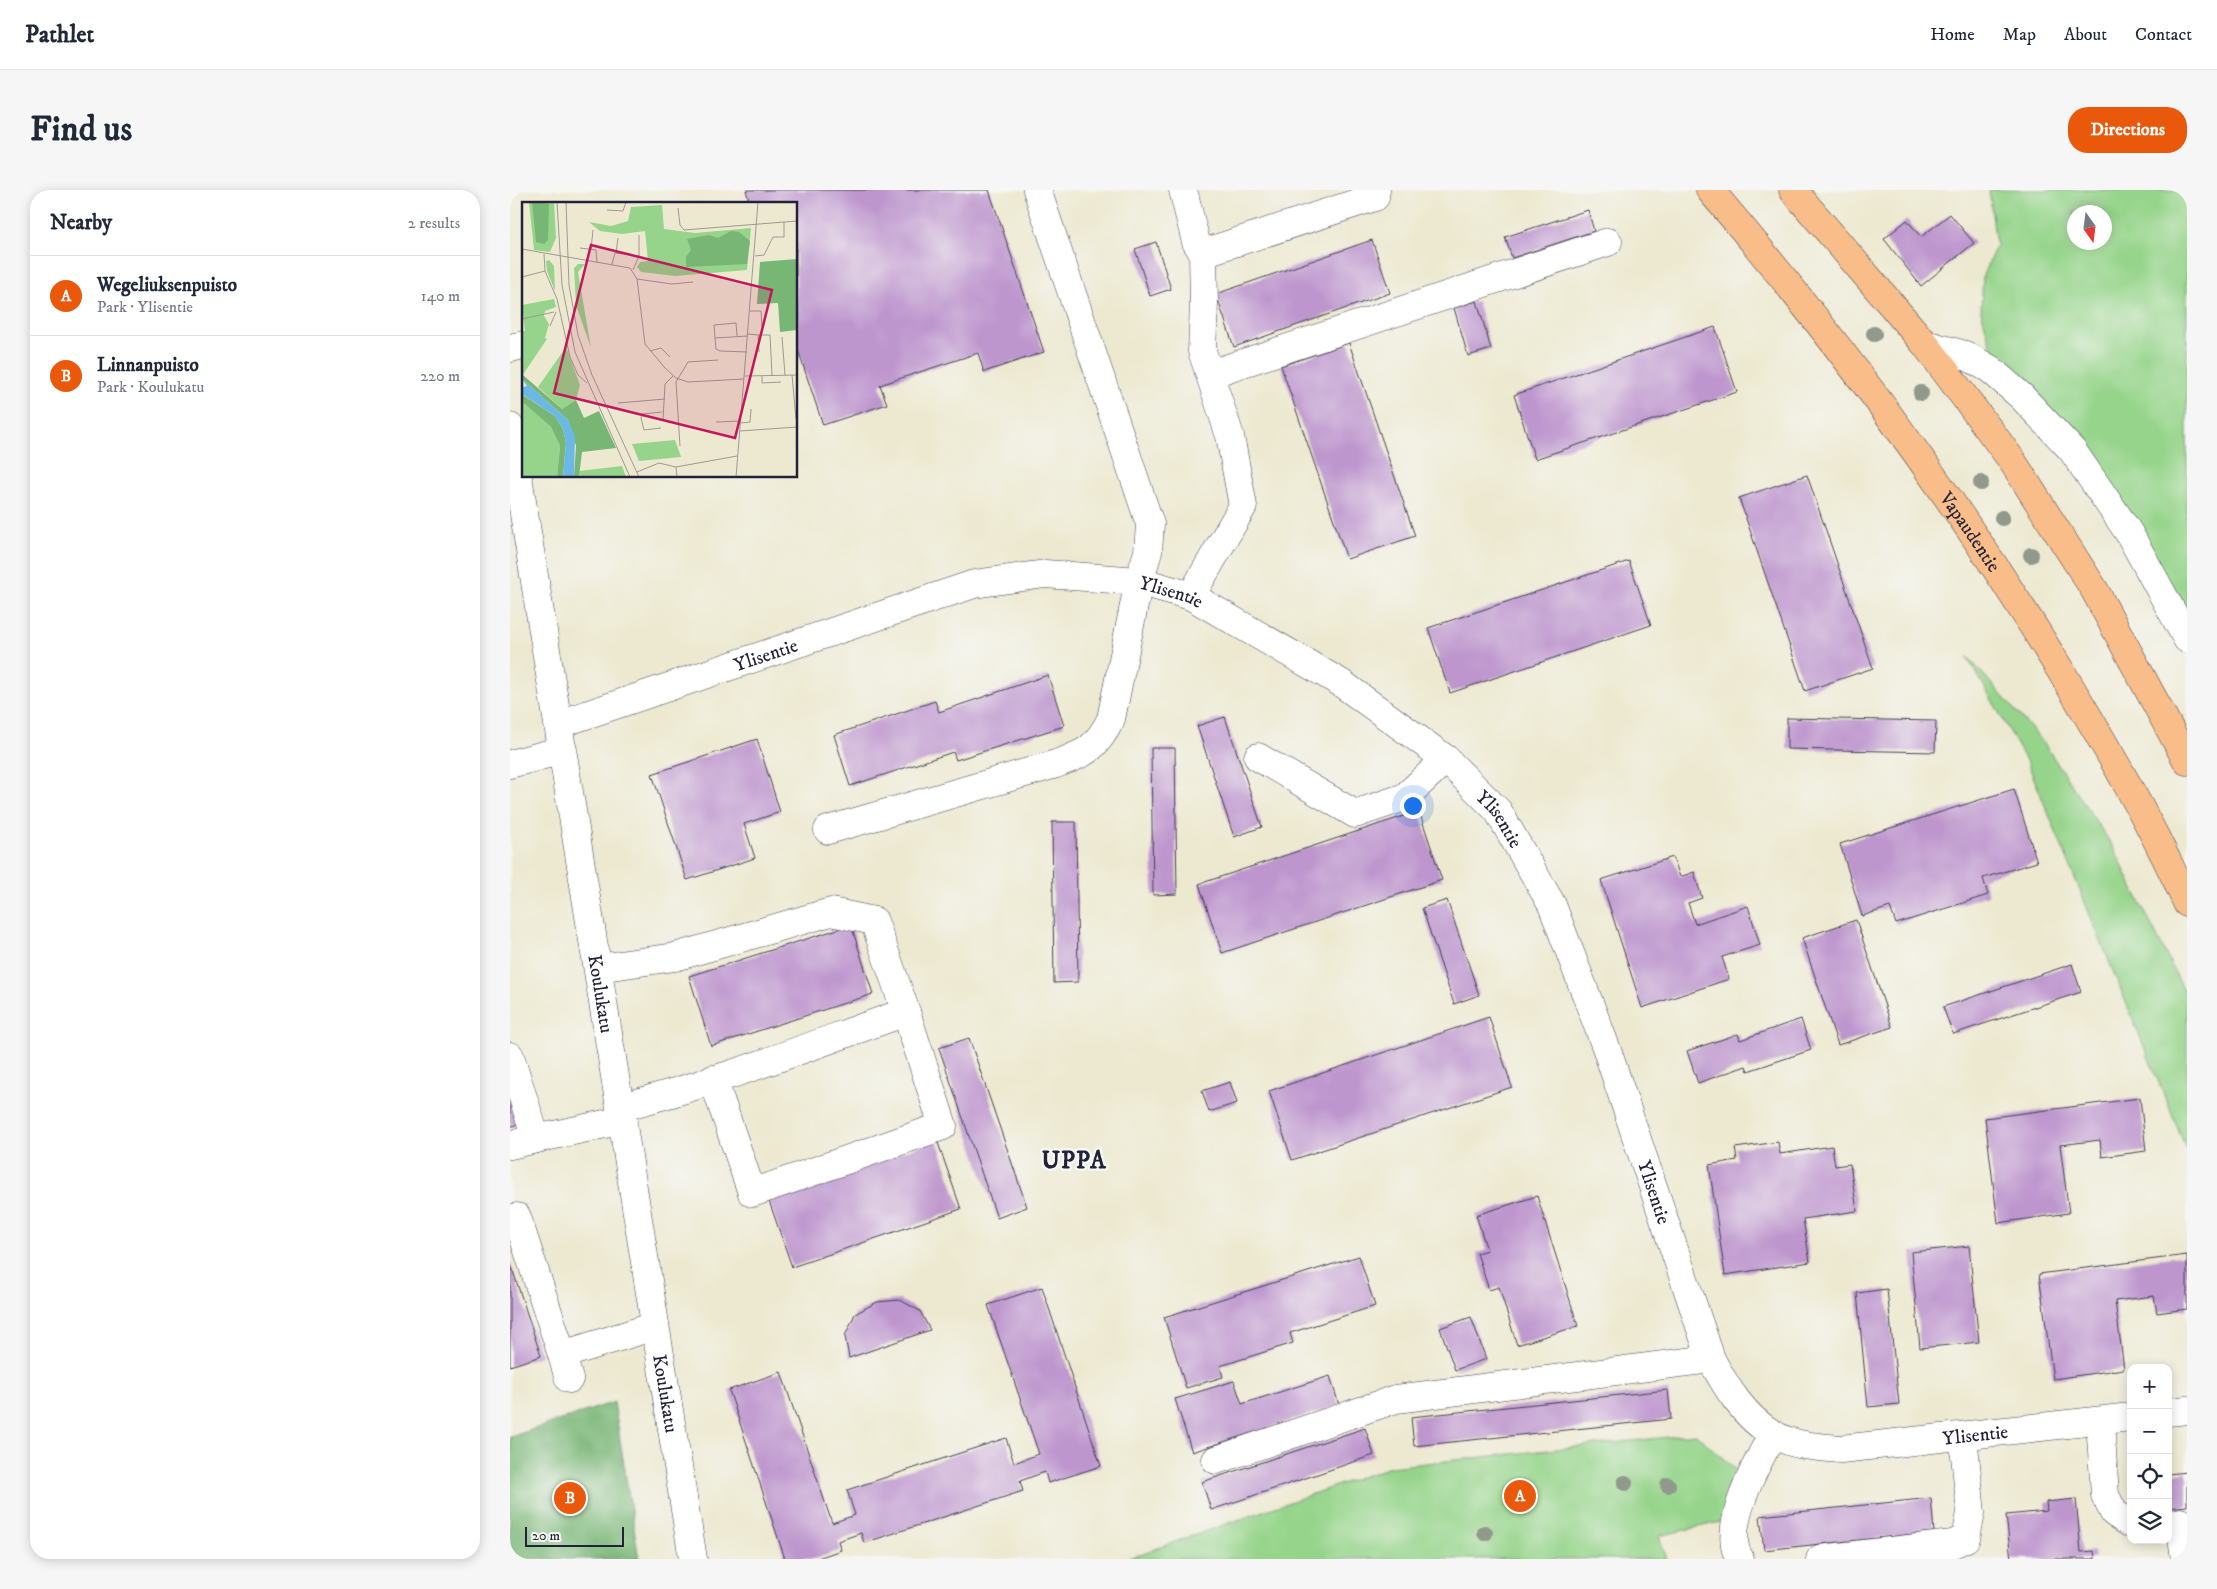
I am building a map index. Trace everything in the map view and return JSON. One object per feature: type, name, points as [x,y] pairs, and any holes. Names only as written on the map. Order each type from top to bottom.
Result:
[{"type":"main road","name":"Vapaudentie","points":[[1710,190],[1756,245],[1895,422],[2022,608],[2108,748],[2187,904]]},
{"type":"main road","points":[[1793,190],[1925,344],[2011,459],[2094,589],[2187,761]]},
{"type":"street","points":[[828,830],[1056,764],[1085,753],[1102,737],[1111,719],[1139,581],[1148,552],[1150,524],[1037,190]]},
{"type":"street","points":[[1183,190],[1196,242],[1203,253],[1204,303],[1202,351],[1230,436],[1244,506],[1191,596]]},
{"type":"street","points":[[1203,253],[1375,197],[1376,190]]},
{"type":"street","points":[[1210,374],[1608,242]]},
{"type":"street","points":[[1925,344],[1965,355],[1990,369],[2022,397],[2072,450],[2129,534],[2187,639]]},
{"type":"street","name":"Koulukatu","points":[[510,427],[693,1559]]},
{"type":"street","name":"Ylisentie","points":[[510,764],[561,737],[974,584],[1044,574],[1139,581],[1191,596],[1340,683],[1446,759],[1498,811],[1552,905],[1607,1050],[1711,1359],[1725,1385],[1745,1411],[1773,1434],[1804,1445],[1841,1449],[2127,1418]]},
{"type":"street","points":[[1258,757],[1355,814],[1406,797],[1446,759]]},
{"type":"street","points":[[598,968],[675,957],[831,912],[874,921],[943,1126],[752,1193],[713,1079]]},
{"type":"street","points":[[510,1056],[523,1142],[622,1114],[664,1096],[906,1012]]},
{"type":"street","points":[[517,1217],[565,1367],[656,1326]]},
{"type":"street","points":[[1216,1460],[1396,1399],[1711,1359]]},
{"type":"street","points":[[2172,1412],[2187,1410]]},
{"type":"street","points":[[2100,1421],[2105,1494],[2114,1513],[2127,1521]]},
{"type":"street","points":[[1740,1559],[1734,1550],[1735,1519],[1758,1460],[1773,1434]]},
{"type":"street","points":[[1820,1559],[1954,1551],[1966,1538],[1971,1513],[1963,1436]]},
{"type":"street","points":[[2179,1522],[2184,1559]]},
{"type":"green space","points":[[1989,190],[2187,190],[2187,618],[2025,389],[1990,343],[1981,311],[1983,275],[1996,246]]},
{"type":"green space","points":[[1967,656],[2043,742],[2113,847],[2187,997],[2187,1151],[2028,764]]},
{"type":"green space","points":[[614,1402],[639,1559],[510,1559],[510,1437]]},
{"type":"green space","points":[[1696,1434],[1737,1471],[1729,1520],[1659,1536],[1667,1559],[1126,1559],[1390,1467]]},
{"type":"building","points":[[746,190],[989,190],[1044,352],[984,372],[978,353],[880,385],[887,404],[823,425],[798,350],[798,202],[749,202]]},
{"type":"building","points":[[1588,210],[1594,231],[1512,258],[1505,237]]},
{"type":"building","points":[[1950,214],[1974,243],[1921,286],[1884,239],[1907,220],[1921,237]]},
{"type":"building","points":[[1372,240],[1390,293],[1234,347],[1216,294]]},
{"type":"building","points":[[1156,242],[1171,289],[1150,296],[1135,249]]},
{"type":"building","points":[[1477,301],[1491,349],[1468,356],[1454,308]]},
{"type":"building","points":[[1715,327],[1737,392],[1535,459],[1514,395]]},
{"type":"building","points":[[1349,343],[1415,536],[1347,559],[1281,366]]},
{"type":"building","points":[[1807,475],[1873,668],[1805,691],[1739,498]]},
{"type":"building","points":[[1629,561],[1651,625],[1450,693],[1428,628]]},
{"type":"building","points":[[1048,675],[1064,726],[956,760],[953,752],[850,786],[834,735],[935,701],[939,712]]},
{"type":"building","points":[[1225,717],[1262,827],[1234,837],[1197,726]]},
{"type":"building","points":[[1787,718],[1936,721],[1935,752],[1787,749]]},
{"type":"building","points":[[757,739],[780,812],[744,824],[755,858],[687,880],[652,774]]},
{"type":"building","points":[[1151,748],[1175,748],[1177,894],[1153,895]]},
{"type":"building","points":[[2014,789],[2037,862],[1983,878],[1988,895],[1896,924],[1890,907],[1862,916],[1840,844]]},
{"type":"building","points":[[1419,811],[1442,880],[1222,953],[1199,884]]},
{"type":"building","points":[[1052,822],[1076,822],[1078,982],[1054,983]]},
{"type":"building","points":[[1673,857],[1680,877],[1694,872],[1702,898],[1688,903],[1695,924],[1748,906],[1760,945],[1722,957],[1729,979],[1642,1008],[1601,880]]},
{"type":"building","points":[[1447,900],[1479,995],[1454,1004],[1422,908]]},
{"type":"building","points":[[1856,920],[1892,1027],[1838,1045],[1802,938]]},
{"type":"building","points":[[851,925],[873,994],[711,1046],[689,976]]},
{"type":"building","points":[[2072,964],[2081,992],[1953,1034],[1943,1007]]},
{"type":"building","points":[[1489,1017],[1512,1087],[1292,1160],[1269,1091]]},
{"type":"building","points":[[1801,1019],[1811,1050],[1748,1071],[1746,1066],[1698,1083],[1687,1051],[1738,1034],[1740,1040]]},
{"type":"building","points":[[969,1038],[1027,1207],[997,1218],[939,1048]]},
{"type":"building","points":[[1230,1082],[1237,1103],[1209,1112],[1202,1091]]},
{"type":"building","points":[[2140,1098],[2146,1151],[2102,1157],[2100,1140],[2060,1145],[2069,1213],[1998,1223],[1985,1118]]},
{"type":"building","points":[[510,1100],[518,1124],[510,1127]]},
{"type":"building","points":[[937,1140],[961,1209],[792,1267],[768,1198]]},
{"type":"building","points":[[1778,1142],[1780,1154],[1832,1146],[1835,1166],[1850,1164],[1857,1211],[1803,1219],[1810,1262],[1725,1275],[1709,1165],[1737,1160],[1735,1148]]},
{"type":"building","points":[[1537,1196],[1578,1326],[1517,1345],[1499,1287],[1489,1290],[1477,1253],[1487,1250],[1476,1215]]},
{"type":"building","points":[[1969,1246],[1979,1342],[1920,1348],[1911,1252]]},
{"type":"building","points":[[2187,1255],[2187,1309],[2157,1313],[2154,1296],[2115,1301],[2124,1369],[2053,1379],[2039,1274]]},
{"type":"building","points":[[1359,1256],[1375,1306],[1290,1333],[1293,1343],[1220,1366],[1223,1377],[1186,1388],[1164,1317]]},
{"type":"building","points":[[510,1262],[541,1356],[510,1366]]},
{"type":"building","points":[[1042,1287],[1101,1466],[1048,1483],[1045,1472],[1020,1481],[1023,1491],[864,1543],[861,1533],[838,1541],[841,1550],[815,1559],[785,1559],[729,1390],[781,1372],[832,1523],[855,1515],[847,1490],[1006,1438],[1014,1463],[1039,1454],[988,1305]]},
{"type":"building","points":[[1887,1289],[1899,1404],[1868,1407],[1857,1293]]},
{"type":"building","points":[[900,1300],[920,1311],[930,1330],[849,1358],[845,1336],[855,1314],[877,1302]]},
{"type":"building","points":[[1471,1317],[1486,1359],[1455,1370],[1440,1328]]},
{"type":"building","points":[[1330,1376],[1339,1405],[1192,1452],[1175,1399],[1234,1381],[1242,1404]]},
{"type":"building","points":[[1668,1390],[1671,1419],[1414,1446],[1411,1417]]},
{"type":"building","points":[[1365,1428],[1374,1455],[1211,1510],[1202,1482]]},
{"type":"building","points":[[2187,1472],[2187,1506],[2172,1508],[2172,1474]]},
{"type":"building","points":[[1931,1498],[1934,1532],[1764,1550],[1760,1516]]},
{"type":"building","points":[[2076,1499],[2081,1552],[2094,1551],[2095,1559],[2011,1559],[2006,1515],[2047,1511],[2046,1502]]},
{"type":"place","name":"Wegeliuksenpuisto","points":[[1520,1496]]},
{"type":"place","name":"Linnanpuisto","points":[[570,1498]]},
{"type":"district","name":"UPPA","points":[[1074,1160]]}]
